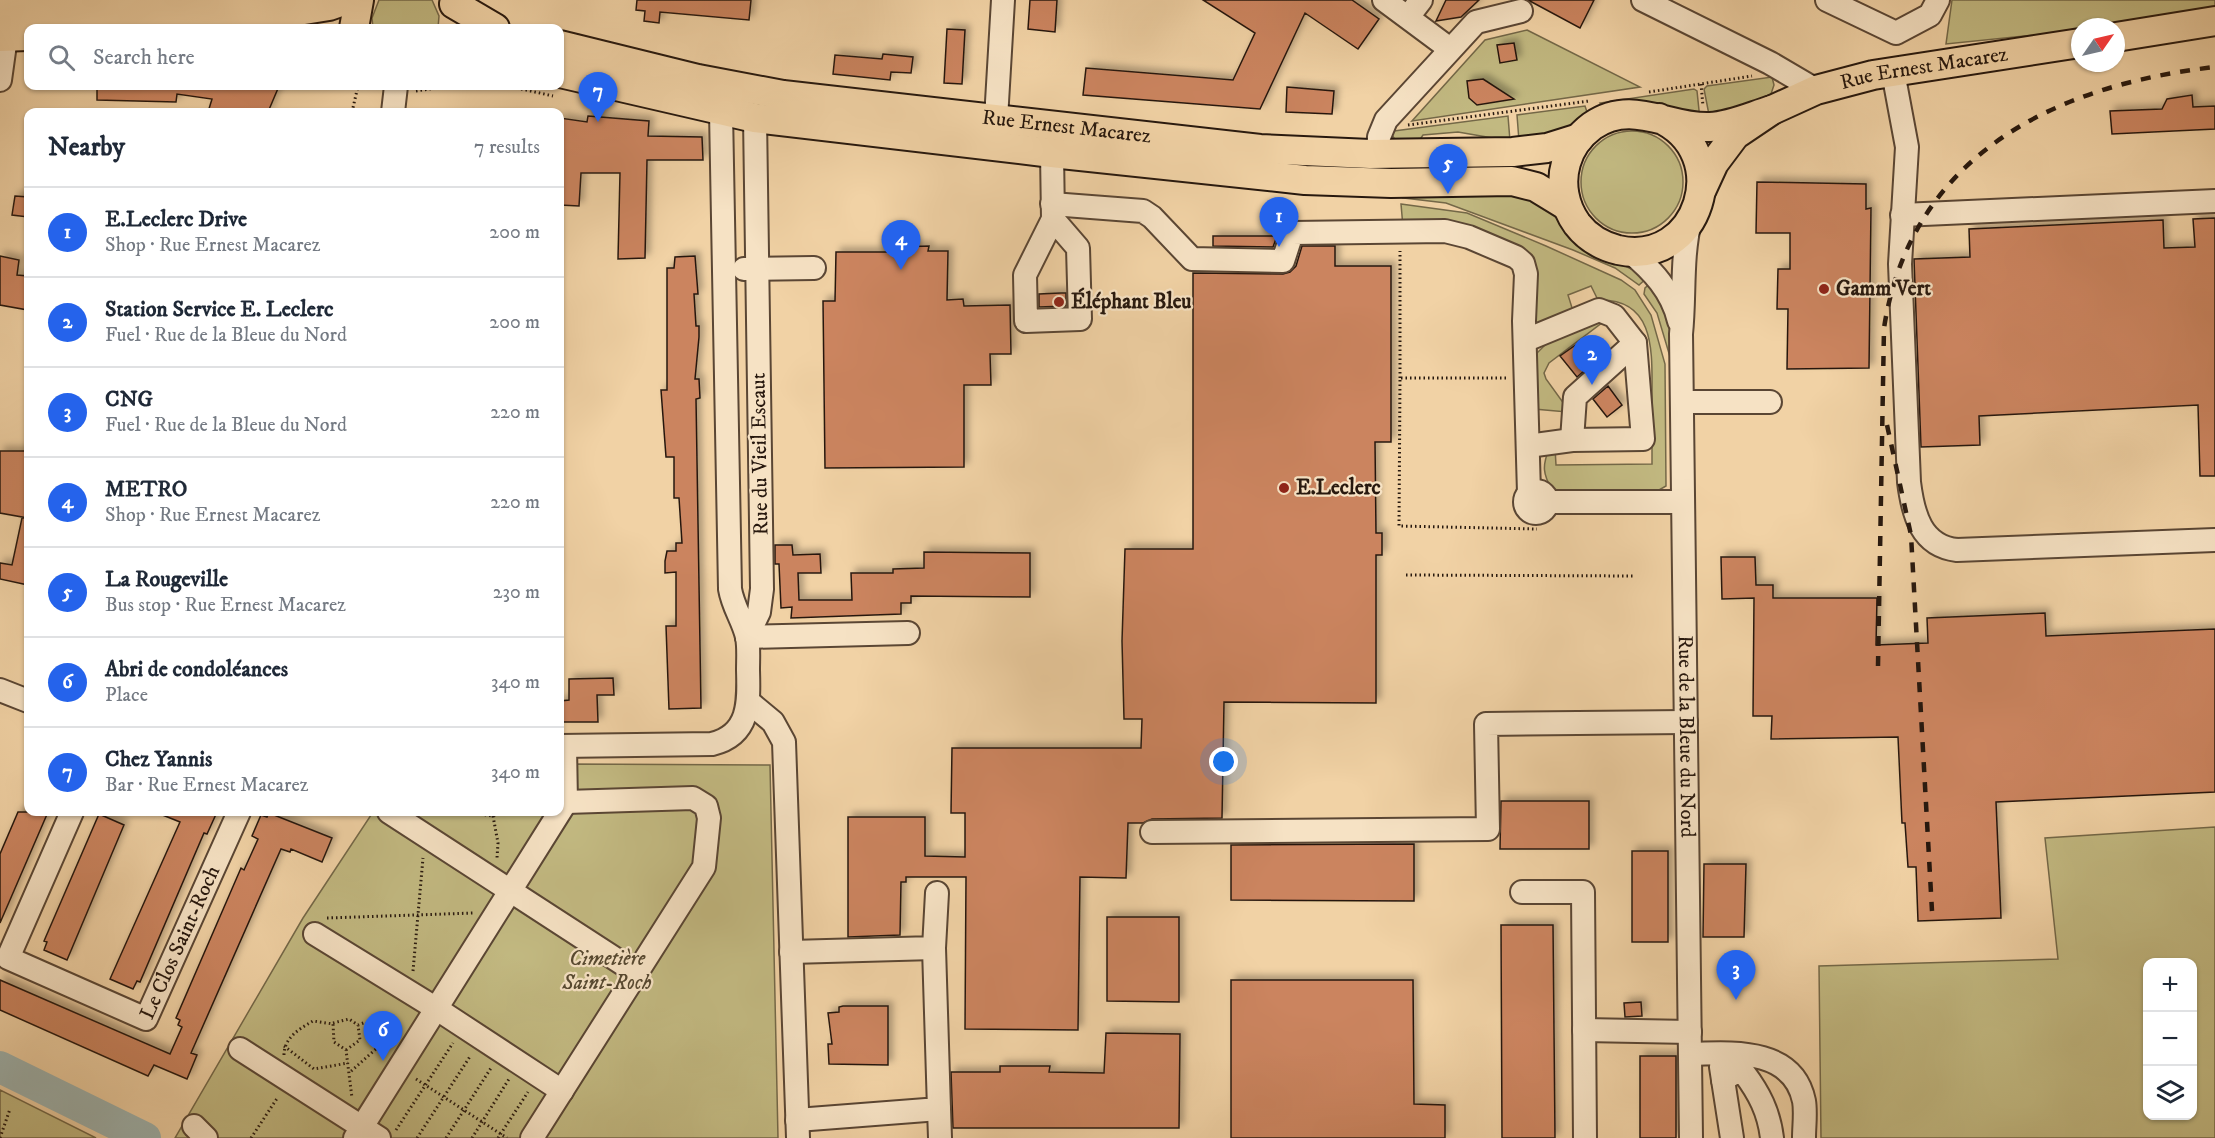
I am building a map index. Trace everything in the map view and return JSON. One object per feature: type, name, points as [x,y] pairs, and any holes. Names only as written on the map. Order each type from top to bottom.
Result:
[{"type":"main road","points":[[28,24],[73,7],[216,6],[309,10],[346,0]]},
{"type":"main road","points":[[355,24],[359,0]]},
{"type":"main road","points":[[454,11],[485,24]]},
{"type":"main road","points":[[2125,36],[2215,21]]},
{"type":"main road","points":[[9,31],[24,25]]},
{"type":"main road","name":"Rue Ernest Macarez","points":[[564,46],[698,79],[783,95],[996,119],[1260,148],[1380,142],[1513,152],[1547,148],[1579,138],[1602,120],[1621,114],[1641,113],[1710,127],[1726,125],[1772,110],[1816,90],[1852,79],[2071,44]]},
{"type":"main road","name":"Rue Ernest Macarez","points":[[564,74],[755,118],[1052,153],[1322,181],[1391,183],[1512,181],[1536,187],[1567,206]]},
{"type":"main road","name":"Rue Ernest Macarez","points":[[1579,138],[1565,168],[1564,187],[1567,206],[1577,223],[1590,237],[1612,248],[1629,252],[1651,249],[1681,233],[1697,208],[1702,189],[1714,163],[1729,141],[1772,110]]},
{"type":"main road","name":"Rue Ernest Macarez","points":[[1659,118],[1677,128],[1692,147],[1701,170],[1702,189]]},
{"type":"street","points":[[996,119],[1003,0]]},
{"type":"street","points":[[1384,0],[1414,8],[1450,49]]},
{"type":"street","points":[[1643,0],[1776,67],[1816,90]]},
{"type":"street","points":[[1827,0],[1896,33],[1902,32],[1930,15],[1938,0]]},
{"type":"street","points":[[1380,142],[1392,113],[1476,22],[1521,11]]},
{"type":"street","points":[[0,80],[9,31]]},
{"type":"street","points":[[1893,72],[1907,138],[1900,264],[1909,482],[1916,519],[1930,540],[1942,548],[1957,550],[2215,540]]},
{"type":"street","points":[[393,108],[396,90]]},
{"type":"street","name":"Rue du Vieil Escaut","points":[[564,746],[712,744],[725,739],[740,728],[746,716],[749,702],[747,637],[733,605],[730,589],[722,112]]},
{"type":"street","name":"Rue du Vieil Escaut","points":[[747,637],[759,612],[762,590],[755,118]]},
{"type":"street","points":[[1052,153],[1053,211],[1143,211],[1152,217],[1192,259],[1283,261],[1292,233],[1445,231],[1461,234],[1520,259],[1526,274],[1524,321],[1528,446],[1538,497],[1683,502]]},
{"type":"street","points":[[1902,215],[2215,201]]},
{"type":"street","name":"Rue de la Bleue du Nord","points":[[1690,221],[1684,254],[1685,298],[1681,334],[1690,1138]]},
{"type":"street","name":"Rue de la Bleue du Nord","points":[[1629,252],[1649,269],[1666,290],[1674,304],[1681,334]]},
{"type":"street","points":[[724,269],[814,268]]},
{"type":"street","points":[[1526,340],[1599,310],[1614,316],[1635,343],[1643,439],[1572,440],[1528,446]]},
{"type":"street","points":[[1572,440],[1575,397],[1635,343]]},
{"type":"street","points":[[1682,402],[1770,402]]},
{"type":"street","points":[[747,637],[908,633]]},
{"type":"street","points":[[0,690],[24,700]]},
{"type":"street","points":[[749,702],[773,722],[784,742],[798,1129],[939,1109]]},
{"type":"street","points":[[1152,832],[1488,829],[1486,724],[1686,722]]},
{"type":"street","points":[[564,774],[566,802],[564,805]]},
{"type":"street","points":[[532,1138],[704,867],[709,818],[706,806],[693,798],[566,802]]},
{"type":"street","name":"Le Clos Saint-Roch","points":[[70,816],[8,958],[146,1018],[237,816]]},
{"type":"street","points":[[395,816],[637,973]]},
{"type":"street","points":[[240,1049],[363,1131],[399,1069],[500,912],[505,886],[556,816]]},
{"type":"street","points":[[1522,892],[1582,892],[1585,1138]]},
{"type":"street","points":[[937,893],[934,948],[940,1138]]},
{"type":"street","points":[[315,934],[412,993],[562,1091]]},
{"type":"street","points":[[791,952],[934,948]]},
{"type":"street","points":[[1584,1030],[1690,1043],[1719,1053],[1748,1054],[1767,1058],[1785,1069],[1798,1083],[1804,1101],[1804,1138]]},
{"type":"street","points":[[1719,1053],[1732,1138]]},
{"type":"street","points":[[1723,1080],[1734,1073],[1744,1073],[1757,1090],[1770,1118],[1772,1138]]},
{"type":"path","points":[[1641,93],[1776,67]]},
{"type":"path","points":[[353,108],[357,90]]},
{"type":"path","points":[[1380,142],[1597,100]]},
{"type":"path","points":[[1400,232],[1399,526],[1537,529]]},
{"type":"path","points":[[1400,378],[1506,378]]},
{"type":"path","points":[[1406,575],[1635,576]]},
{"type":"path","points":[[493,816],[505,886]]},
{"type":"path","points":[[412,993],[425,835]]},
{"type":"path","points":[[315,934],[318,918],[500,912]]},
{"type":"path","points":[[251,1138],[288,1080],[284,1046],[290,1038],[313,1021],[333,1024],[349,1019],[358,1025],[360,1040],[346,1050]]},
{"type":"path","points":[[350,1073],[377,1048],[373,1027],[366,1022],[358,1025]]},
{"type":"path","points":[[333,1024],[334,1042],[346,1050],[363,1131]]},
{"type":"path","points":[[391,1138],[425,1084],[473,1032]]},
{"type":"path","points":[[417,1138],[444,1096],[473,1032]]},
{"type":"path","points":[[284,1046],[314,1069],[348,1064]]},
{"type":"path","points":[[446,1138],[510,1057]]},
{"type":"path","points":[[472,1138],[483,1121],[510,1057]]},
{"type":"path","points":[[399,1069],[507,1138]]},
{"type":"path","points":[[498,1138],[539,1076]]},
{"type":"path","points":[[0,1138],[10,1109]]},
{"type":"green space","points":[[379,0],[432,0],[439,16],[438,24],[373,24],[372,18]]},
{"type":"green space","points":[[1952,0],[2215,0],[2215,7],[2125,22],[2125,18],[2071,18],[2071,30],[1946,44]]},
{"type":"green space","points":[[1527,30],[1640,87],[1412,121],[1485,40]]},
{"type":"green space","points":[[1772,77],[1774,85],[1769,100],[1710,120],[1704,89],[1707,86]]},
{"type":"green space","points":[[1694,89],[1697,91],[1700,120],[1603,108],[1600,103]]},
{"type":"green space","points":[[1585,106],[1588,115],[1575,127],[1519,141],[1517,115]]},
{"type":"green space","points":[[1508,116],[1510,141],[1458,132],[1423,135],[1419,141],[1400,146],[1391,134],[1394,131]]},
{"type":"green space","points":[[1632,131],[1661,139],[1675,153],[1683,182],[1675,211],[1661,225],[1632,233],[1603,225],[1589,211],[1581,182],[1589,153],[1603,139]]},
{"type":"green space","points":[[1490,190],[1550,202],[1619,263],[1648,277],[1639,285],[1615,268],[1573,250],[1446,203],[1404,198],[1410,195]]},
{"type":"green space","points":[[1401,204],[1467,213],[1621,280],[1635,290],[1651,315],[1665,364],[1666,486],[1659,490],[1552,490],[1544,470],[1549,449],[1555,448],[1556,465],[1652,464],[1652,362],[1647,331],[1641,318],[1631,308],[1617,302],[1598,300],[1591,286],[1568,295],[1573,311],[1535,326],[1534,270],[1403,227]]},
{"type":"green space","points":[[1652,282],[1671,329],[1671,360],[1657,313],[1644,294],[1645,288]]},
{"type":"green space","points":[[1595,320],[1603,322],[1549,363],[1544,373],[1567,408],[1567,412],[1534,409],[1536,354],[1547,343]]},
{"type":"green space","name":"Cimetière Saint-Roch","points":[[570,764],[770,765],[778,1138],[175,1138],[303,918],[370,816],[564,816],[564,793]]},
{"type":"green space","points":[[2215,827],[2215,1138],[1821,1138],[1819,966],[2058,959],[2045,838]]},
{"type":"green space","points":[[0,1090],[96,1138],[0,1138]]},
{"type":"building","points":[[637,0],[751,0],[749,20],[660,12],[659,23],[644,21],[645,11],[636,10]]},
{"type":"building","points":[[1030,0],[1057,0],[1055,32],[1028,29]]},
{"type":"building","points":[[1203,0],[1352,0],[1379,19],[1358,49],[1305,13],[1260,109],[1083,95],[1086,68],[1233,80],[1255,33]]},
{"type":"building","points":[[1446,0],[1479,0],[1461,17],[1436,21]]},
{"type":"building","points":[[1528,0],[1594,0],[1580,28]]},
{"type":"building","points":[[947,29],[965,30],[962,84],[944,83]]},
{"type":"building","points":[[1514,43],[1517,60],[1500,63],[1497,45]]},
{"type":"building","points":[[883,54],[913,57],[911,73],[891,72],[890,80],[833,74],[835,55],[882,59]]},
{"type":"building","points":[[1483,79],[1514,99],[1477,105],[1469,98],[1467,81]]},
{"type":"building","points":[[1287,87],[1334,91],[1332,114],[1286,112]]},
{"type":"building","points":[[97,90],[277,90],[270,108],[209,108],[212,99],[177,94],[176,102],[97,100]]},
{"type":"building","points":[[2192,95],[2193,107],[2215,106],[2215,129],[2112,134],[2110,111],[2162,109],[2167,99]]},
{"type":"building","points":[[588,116],[649,121],[648,136],[702,137],[703,160],[647,160],[645,258],[618,259],[620,173],[581,173],[579,206],[564,205],[564,119],[587,122]]},
{"type":"building","name":"Gamm Vert","points":[[1757,182],[1866,184],[1866,209],[1871,208],[1869,368],[1787,369],[1788,309],[1777,309],[1778,269],[1790,269],[1790,233],[1756,233]]},
{"type":"building","points":[[15,196],[24,197],[24,216],[12,215]]},
{"type":"building","points":[[2215,218],[2215,476],[2200,476],[2198,405],[1979,416],[1980,445],[1921,447],[1914,259],[1970,257],[1969,229],[2163,220],[2164,248],[2195,247],[2193,219]]},
{"type":"building","points":[[1213,236],[1277,236],[1273,247],[1213,246]]},
{"type":"building","points":[[929,246],[928,251],[948,251],[947,300],[963,299],[964,306],[1010,305],[1011,354],[990,354],[991,385],[964,385],[964,467],[825,468],[823,301],[835,301],[836,252],[896,252],[897,247]]},
{"type":"building","name":"E.Leclerc","points":[[1302,246],[1335,246],[1335,266],[1391,266],[1391,442],[1375,442],[1376,533],[1382,533],[1382,555],[1376,555],[1376,703],[1224,702],[1222,818],[1152,819],[1143,823],[1128,823],[1126,878],[1080,877],[1078,1030],[965,1029],[966,877],[906,877],[906,882],[901,882],[900,935],[848,937],[848,817],[925,817],[925,856],[965,857],[965,813],[951,813],[952,748],[1141,748],[1142,719],[1124,719],[1122,641],[1125,549],[1193,549],[1193,273],[1283,274],[1290,272],[1296,266]]},
{"type":"building","points":[[0,256],[19,260],[17,275],[24,276],[24,309],[0,305]]},
{"type":"building","points":[[695,256],[698,294],[694,294],[699,337],[695,379],[699,379],[700,398],[696,399],[701,708],[669,709],[666,626],[676,626],[676,572],[665,573],[665,561],[667,551],[676,551],[676,543],[682,543],[679,498],[674,498],[674,457],[666,457],[661,390],[667,390],[667,268],[674,268],[675,257]]},
{"type":"building","points":[[1066,293],[1066,306],[1039,307],[1039,294]]},
{"type":"building","points":[[1577,344],[1592,364],[1577,377],[1560,356]]},
{"type":"building","points":[[1608,386],[1622,405],[1607,417],[1593,399]]},
{"type":"building","points":[[0,451],[24,451],[24,517],[0,513]]},
{"type":"building","points":[[22,518],[24,518],[24,584],[0,579],[0,563],[12,565]]},
{"type":"building","points":[[775,545],[792,545],[793,555],[820,554],[821,573],[798,573],[799,600],[852,600],[851,573],[893,573],[893,569],[924,568],[924,552],[1030,553],[1030,597],[911,596],[911,603],[901,603],[901,614],[791,618],[792,607],[781,608],[779,564],[775,564]]},
{"type":"building","points":[[1721,557],[1755,557],[1756,585],[1773,585],[1773,598],[1877,598],[1876,645],[1928,643],[1927,618],[2045,613],[2046,636],[2215,629],[2215,792],[1996,802],[2001,918],[1918,921],[1916,867],[1908,867],[1905,823],[1902,823],[1898,737],[1771,739],[1772,716],[1753,716],[1754,598],[1722,599]]},
{"type":"building","points":[[613,678],[614,695],[597,695],[598,722],[564,722],[564,701],[569,700],[569,679]]},
{"type":"building","points":[[1501,801],[1589,801],[1589,849],[1500,849]]},
{"type":"building","points":[[18,812],[24,812],[24,816],[46,816],[0,923],[0,854]]},
{"type":"building","points":[[98,816],[124,825],[67,960],[44,950],[47,942],[44,941]]},
{"type":"building","points":[[165,816],[215,816],[207,834],[204,833],[140,982],[137,981],[133,989],[110,979],[180,822]]},
{"type":"building","points":[[261,816],[277,816],[332,838],[322,862],[291,849],[290,852],[281,849],[191,1053],[197,1055],[187,1079],[154,1065],[148,1076],[0,1010],[0,980],[170,1054],[182,1027],[178,1025],[180,1020],[176,1018],[241,868],[244,870],[258,839],[252,836]]},
{"type":"building","points":[[1414,844],[1414,901],[1231,900],[1231,845]]},
{"type":"building","points":[[1632,851],[1668,851],[1668,942],[1632,942]]},
{"type":"building","points":[[1704,864],[1746,864],[1744,937],[1703,937]]},
{"type":"building","points":[[1107,917],[1179,917],[1179,1002],[1107,1001]]},
{"type":"building","points":[[1501,925],[1553,925],[1555,1138],[1502,1138]]},
{"type":"building","points":[[1231,980],[1413,980],[1414,1104],[1445,1105],[1445,1138],[1231,1138]]},
{"type":"building","points":[[1641,1002],[1642,1016],[1625,1017],[1624,1003]]},
{"type":"building","points":[[888,1006],[888,1065],[829,1064],[828,1044],[832,1044],[828,1013],[839,1012],[839,1007]]},
{"type":"building","points":[[1106,1033],[1180,1034],[1179,1128],[953,1128],[951,1072],[1000,1072],[1000,1066],[1050,1066],[1049,1072],[1104,1073]]},
{"type":"building","points":[[1640,1056],[1676,1056],[1676,1138],[1640,1138]]},
{"type":"waterway","points":[[0,1067],[145,1138]]},
{"type":"railway","points":[[1878,666],[1884,328],[1899,268],[1925,217],[1958,174],[2000,139],[2047,112],[2100,91],[2156,76],[2215,67]]},
{"type":"railway","points":[[1887,425],[1911,535],[1932,911]]},
{"type":"place","name":"Chez Yannis","points":[[598,122]]},
{"type":"place","name":"La Rougeville","points":[[1448,194]]},
{"type":"place","name":"E.Leclerc Drive","points":[[1279,247]]},
{"type":"place","name":"METRO","points":[[901,270]]},
{"type":"place","name":"Gamm Vert","points":[[1824,289]]},
{"type":"place","name":"Éléphant Bleu","points":[[1059,302]]},
{"type":"place","name":"Station Service E. Leclerc","points":[[1592,385]]},
{"type":"place","name":"E.Leclerc","points":[[1284,488]]},
{"type":"place","name":"CNG","points":[[1736,1000]]},
{"type":"place","name":"Abri de condoléances","points":[[383,1061]]}]
